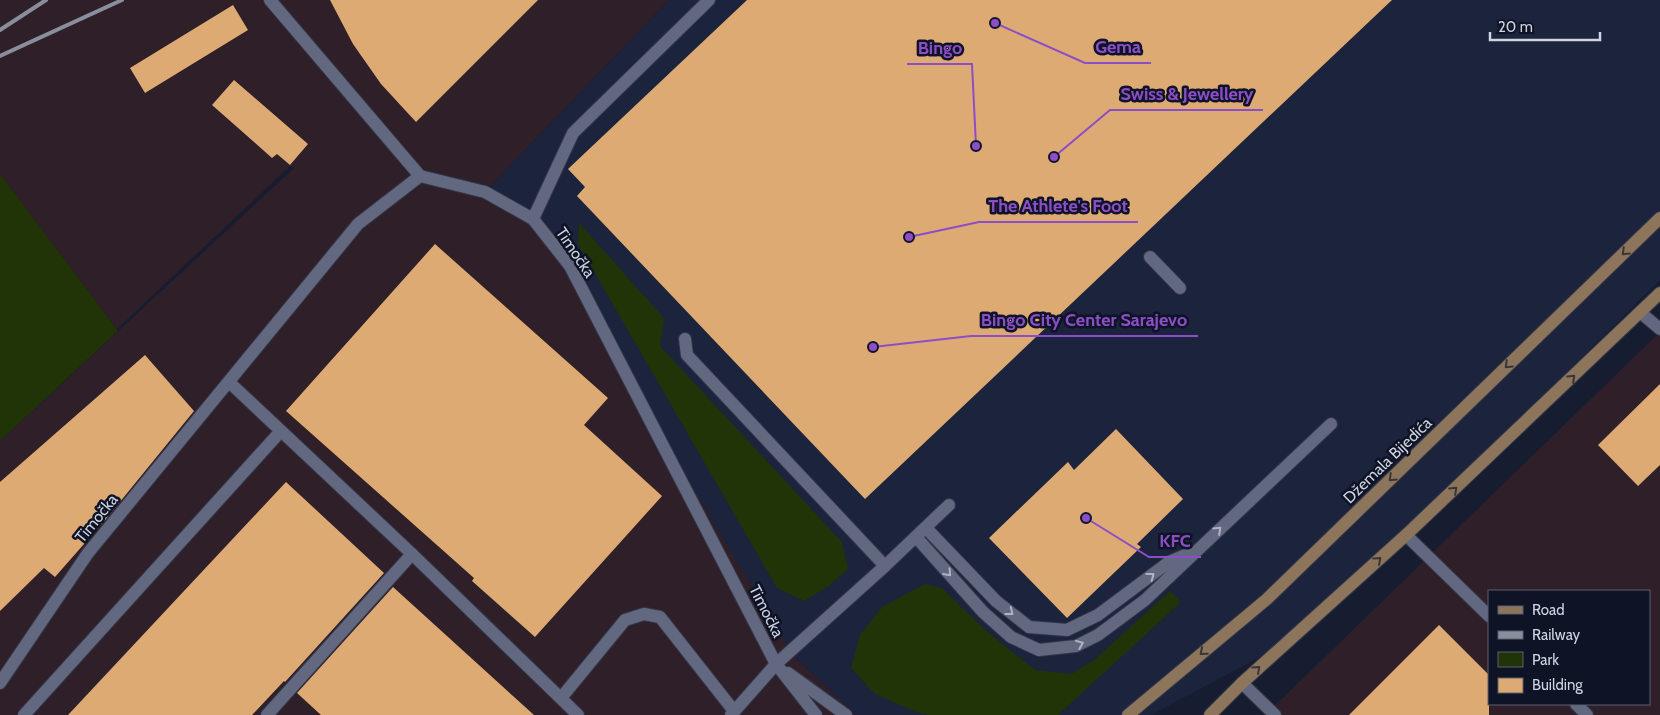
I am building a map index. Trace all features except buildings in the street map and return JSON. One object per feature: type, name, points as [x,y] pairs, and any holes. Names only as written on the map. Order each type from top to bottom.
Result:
[{"type":"street","points":[[270,0],[420,176]]},
{"type":"street","points":[[533,219],[573,133],[709,0]]},
{"type":"street","name":"Timočka","points":[[0,683],[88,553],[358,224],[420,176],[485,192],[533,219],[570,266],[776,664],[816,715]]},
{"type":"street","name":"Džemala Bijedića","points":[[1128,715],[1267,599],[1660,218]]},
{"type":"street","points":[[1150,257],[1180,288]]},
{"type":"street","points":[[1210,715],[1242,683],[1406,535],[1660,293]]},
{"type":"street","points":[[1641,313],[1660,329]]},
{"type":"street","points":[[685,339],[687,355],[886,566]]},
{"type":"street","points":[[229,382],[280,432],[412,554],[578,715]]},
{"type":"street","points":[[916,537],[984,612],[1011,638],[1039,650],[1076,646],[1098,636],[1145,600],[1331,424]]},
{"type":"street","points":[[24,715],[280,432]]},
{"type":"street","points":[[561,698],[626,620],[644,614],[660,617],[733,713],[776,664],[886,566],[949,506]]},
{"type":"street","points":[[926,528],[996,601],[1029,627],[1067,630],[1098,615],[1169,562],[1196,551]]},
{"type":"street","points":[[1406,535],[1488,615]]},
{"type":"street","points":[[267,715],[412,554]]},
{"type":"street","name":"Timočka","points":[[776,664],[846,715]]},
{"type":"street","points":[[1242,683],[1275,715]]},
{"type":"street","points":[[1577,705],[1587,715]]},
{"type":"shaded area","points":[[0,0],[669,0],[485,192],[533,219],[792,654],[856,715],[0,715],[0,441],[294,168],[290,166],[0,439]]},
{"type":"shaded area","points":[[669,0],[1660,0],[1660,280],[1301,635],[1151,715],[856,715],[792,654],[485,192]]},
{"type":"shaded area","points":[[1660,332],[1660,715],[1265,715]]},
{"type":"green space","points":[[0,174],[118,331],[0,441]]},
{"type":"green space","points":[[579,223],[664,318],[660,346],[842,542],[848,569],[829,586],[804,601],[777,588],[578,244]]},
{"type":"green space","points":[[925,584],[942,588],[985,630],[1035,670],[1071,674],[1094,660],[1170,591],[1181,602],[1058,715],[929,715],[916,712],[875,694],[851,668],[860,635],[882,607]]},
{"type":"railway","points":[[0,30],[46,0]]},
{"type":"railway","points":[[0,56],[122,0]]},
{"type":"place","name":"Gema","points":[[995,23]]},
{"type":"place","name":"Bingo","points":[[976,146]]},
{"type":"place","name":"Swiss & Jewellery","points":[[1054,157]]},
{"type":"place","name":"The Athlete's Foot","points":[[909,237]]},
{"type":"place","name":"Bingo City Center Sarajevo","points":[[873,347]]},
{"type":"place","name":"KFC","points":[[1086,518]]}]
